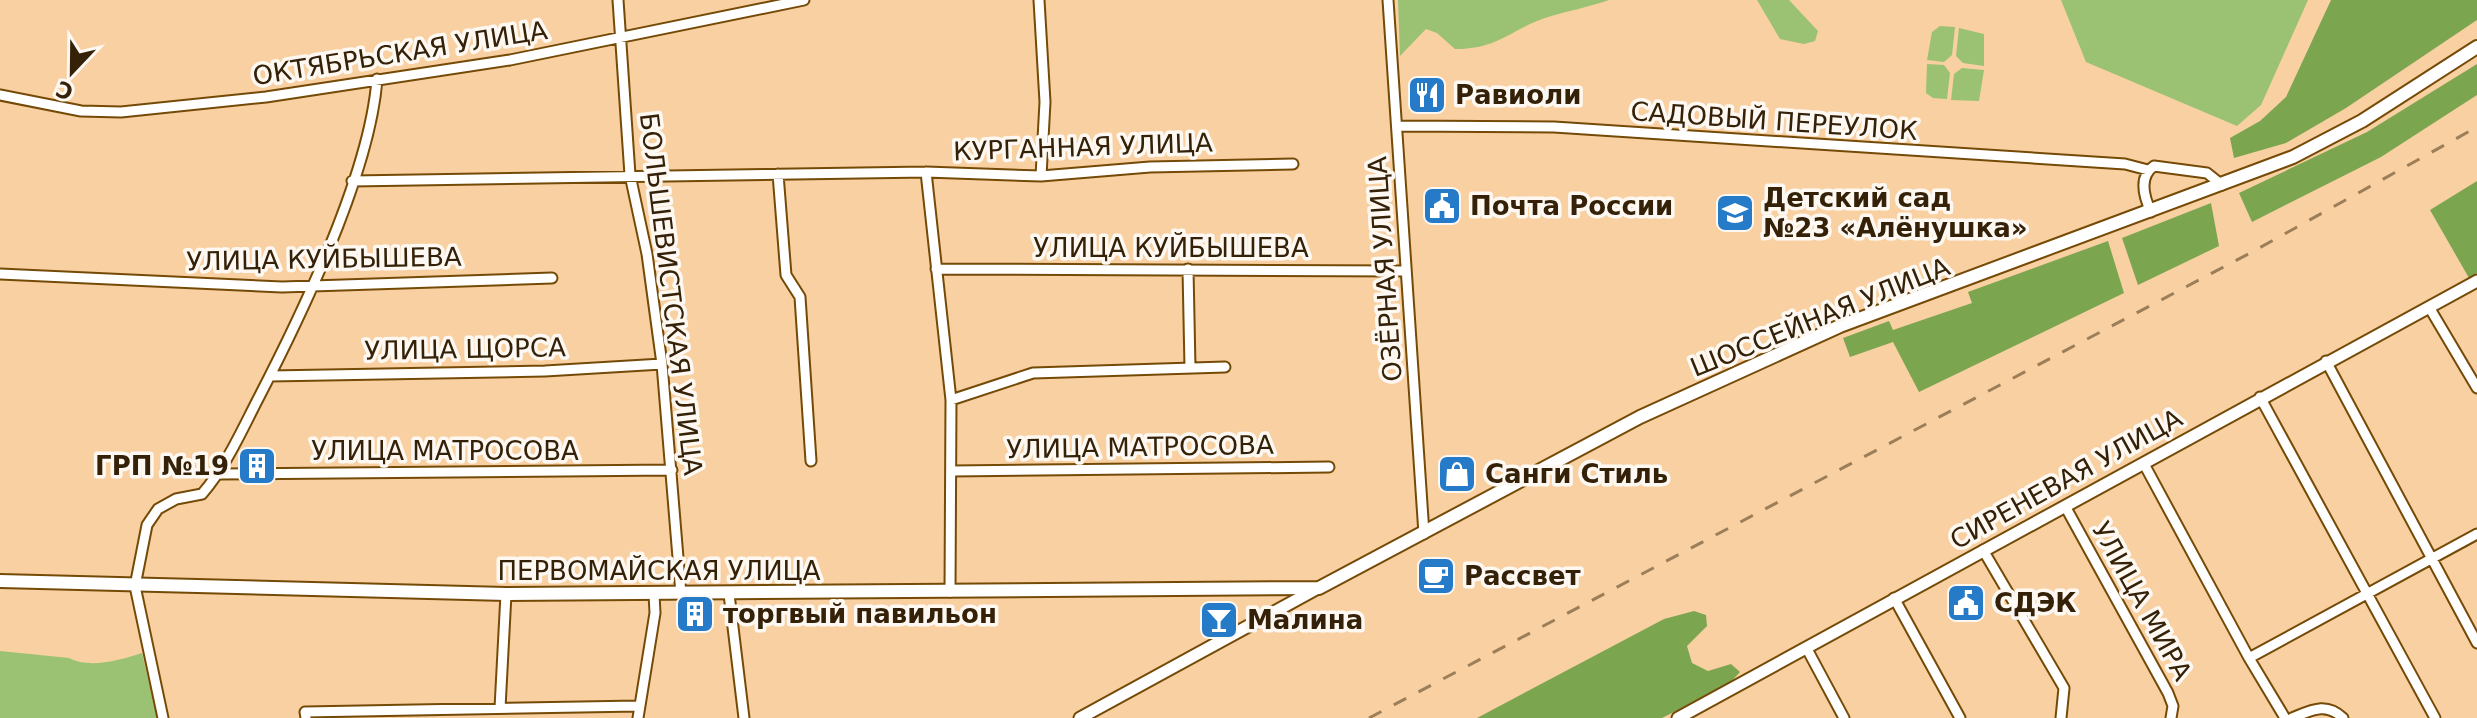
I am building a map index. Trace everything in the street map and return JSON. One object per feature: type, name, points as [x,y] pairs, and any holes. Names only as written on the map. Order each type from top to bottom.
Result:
[{"type":"main road","name":"ШОССЕЙНАЯ УЛИЦА","points":[[1319,588],[1640,417],[1840,326],[2293,157],[2362,121],[2477,47]]},
{"type":"main road","name":"ПЕРВОМАЙСКАЯ УЛИЦА","points":[[0,581],[506,594],[1319,588]]},
{"type":"street","name":"БОЛЬШЕВИСТСКАЯ УЛИЦА","points":[[618,0],[630,175],[647,254],[662,364],[681,594]]},
{"type":"street","name":"ОКТЯБРЬСКАЯ УЛИЦА","points":[[0,95],[81,111],[121,112],[266,97],[510,60],[804,0]]},
{"type":"street","points":[[1039,0],[1045,102],[1041,176]]},
{"type":"street","name":"ОЗЁРНАЯ УЛИЦА","points":[[1388,0],[1424,534]]},
{"type":"street","points":[[163,718],[135,586],[147,525],[158,509],[176,499],[202,494],[219,474],[270,376],[314,284],[352,181],[375,101],[377,79]]},
{"type":"street","name":"САДОВЫЙ ПЕРЕУЛОК","points":[[1397,126],[1554,127],[2125,164],[2148,170],[2154,166],[2207,173],[2222,185]]},
{"type":"street","name":"КУРГАННАЯ УЛИЦА","points":[[352,181],[926,172],[1041,176],[1150,167],[1293,164]]},
{"type":"street","points":[[2148,170],[2143,187],[2151,212]]},
{"type":"street","points":[[926,172],[951,400],[950,592]]},
{"type":"street","points":[[778,174],[786,275],[800,297],[811,461]]},
{"type":"street","name":"УЛИЦА КУЙБЫШЕВА","points":[[936,269],[1406,271]]},
{"type":"street","points":[[1188,269],[1190,368]]},
{"type":"street","name":"УЛИЦА КУЙБЫШЕВА","points":[[0,274],[282,287],[552,278]]},
{"type":"street","name":"СИРЕНЕВАЯ УЛИЦА","points":[[1678,718],[2477,281]]},
{"type":"street","points":[[2429,307],[2477,388]]},
{"type":"street","points":[[2326,361],[2477,643]]},
{"type":"street","name":"УЛИЦА ЩОРСА","points":[[270,376],[545,371],[662,364]]},
{"type":"street","points":[[951,400],[1033,373],[1225,367]]},
{"type":"street","points":[[2260,397],[2435,718]]},
{"type":"street","points":[[2144,464],[2285,718]]},
{"type":"street","name":"УЛИЦА МАТРОСОВА","points":[[952,471],[1329,467]]},
{"type":"street","name":"УЛИЦА МАТРОСОВА","points":[[219,474],[672,470]]},
{"type":"street","name":"УЛИЦА МИРА","points":[[2065,506],[2168,693],[2173,706],[2171,718]]},
{"type":"street","points":[[2249,658],[2477,534]]},
{"type":"street","points":[[1983,550],[2064,688],[2061,718]]},
{"type":"street","points":[[1080,718],[1319,588]]},
{"type":"street","points":[[500,708],[506,594]]},
{"type":"street","points":[[638,718],[655,613],[654,594]]},
{"type":"street","points":[[729,594],[744,718]]},
{"type":"street","points":[[1894,598],[1960,718]]},
{"type":"street","points":[[1807,649],[1844,718]]},
{"type":"street","points":[[306,718],[305,712],[638,706]]},
{"type":"street","points":[[2292,718],[2319,707],[2331,709],[2343,718]]},
{"type":"green space","points":[[1398,0],[1609,0],[1548,17],[1483,46],[1455,49],[1437,33],[1426,29],[1400,56]]},
{"type":"green space","points":[[1757,0],[1789,0],[1818,31],[1815,41],[1804,44],[1780,39]]},
{"type":"green space","points":[[2061,0],[2308,0],[2261,105],[2237,126],[2086,62]]},
{"type":"green space","points":[[2331,0],[2477,0],[2477,20],[2346,108],[2286,143],[2234,158],[2230,138],[2260,121],[2286,97]]},
{"type":"green space","points":[[1940,26],[1955,27],[1952,55],[1944,62],[1927,60],[1932,32]]},
{"type":"green space","points":[[1959,28],[1984,34],[1984,66],[1963,63],[1956,56]]},
{"type":"green space","points":[[1927,64],[1944,65],[1950,73],[1947,99],[1933,98],[1926,93]]},
{"type":"green space","points":[[2477,64],[2477,95],[2381,157],[2252,222],[2239,193],[2367,132]]},
{"type":"green space","points":[[1962,68],[1984,70],[1979,101],[1951,100],[1954,74]]},
{"type":"green space","points":[[2477,181],[2477,273],[2469,278],[2430,210]]},
{"type":"green space","points":[[2211,203],[2219,246],[2138,285],[2122,238]]},
{"type":"green space","points":[[2108,241],[2124,293],[1919,392],[1893,342],[1850,357],[1843,338],[1889,321],[1893,330],[1972,303],[1968,292]]},
{"type":"green space","points":[[1694,611],[1706,615],[1707,626],[1687,646],[1692,663],[1708,671],[1731,664],[1740,672],[1728,685],[1662,718],[1477,718],[1664,619]]},
{"type":"green space","points":[[0,651],[69,658],[86,663],[115,661],[142,653],[157,718],[0,718]]},
{"type":"railway","points":[[1369,718],[2252,252],[2477,127]]},
{"type":"place","name":"Равиоли","points":[[1427,95]]},
{"type":"place","name":"Почта России","points":[[1442,206]]},
{"type":"place","name":"Детский сад №23 «Алёнушка»","points":[[1735,213]]},
{"type":"place","name":"ГРП №19","points":[[257,466]]},
{"type":"place","name":"Санги Стиль","points":[[1457,474]]},
{"type":"place","name":"Рассвет","points":[[1436,576]]},
{"type":"place","name":"СДЭК","points":[[1966,603]]},
{"type":"place","name":"торгвый павильон","points":[[695,614]]},
{"type":"place","name":"Малина","points":[[1219,620]]}]
